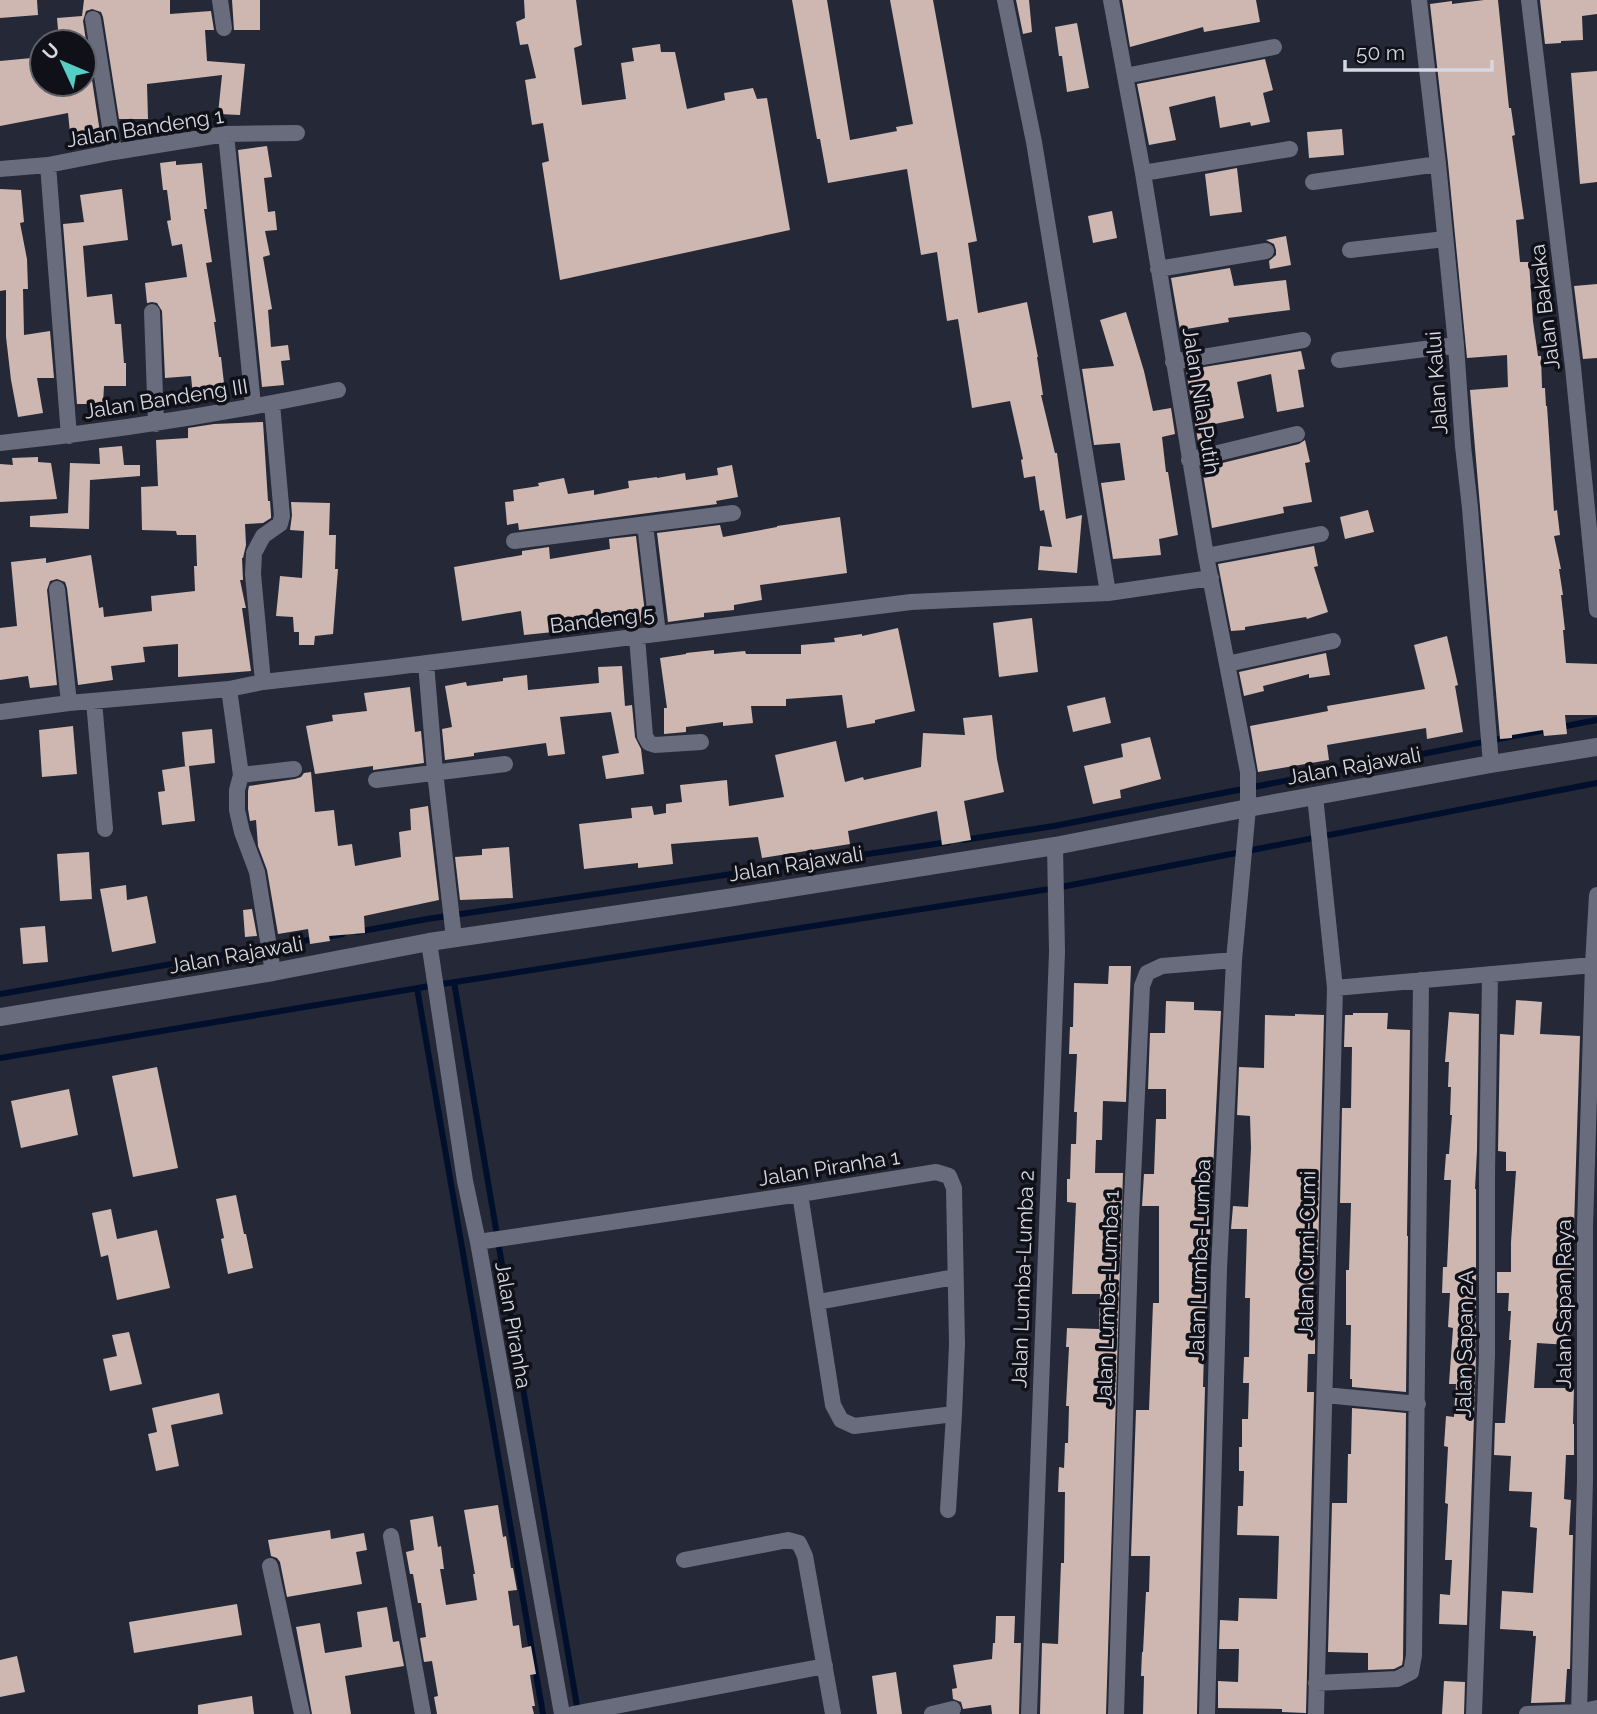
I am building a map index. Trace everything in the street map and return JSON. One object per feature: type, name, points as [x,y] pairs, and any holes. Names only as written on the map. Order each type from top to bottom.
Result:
[{"type":"main road","name":"Jalan Rajawali","points":[[0,1017],[273,972],[429,942],[1055,846],[1248,808],[1597,747]]},
{"type":"street","points":[[220,0],[224,28]]},
{"type":"street","points":[[1005,0],[1034,142],[1108,593]]},
{"type":"street","name":"Jalan Nila Putih","points":[[1111,0],[1143,173],[1206,556],[1248,772],[1248,808]]},
{"type":"street","name":"Jalan Kalui","points":[[1419,0],[1456,345],[1491,764]]},
{"type":"street","name":"Jalan Bakaka","points":[[1529,0],[1573,367],[1597,610]]},
{"type":"street","points":[[93,19],[114,152]]},
{"type":"street","points":[[1125,76],[1274,47]]},
{"type":"street","name":"Jalan Bandeng 1","points":[[0,169],[48,165],[226,134],[297,133]]},
{"type":"street","points":[[226,134],[253,405]]},
{"type":"street","points":[[1143,173],[1290,149]]},
{"type":"street","points":[[1312,182],[1438,164]]},
{"type":"street","points":[[48,165],[69,436]]},
{"type":"street","points":[[1350,250],[1445,239]]},
{"type":"street","points":[[1158,269],[1266,251]]},
{"type":"street","points":[[152,312],[156,424]]},
{"type":"street","points":[[1173,362],[1303,340]]},
{"type":"street","points":[[1339,360],[1456,345]]},
{"type":"street","name":"Jalan Bandeng III","points":[[0,443],[156,424],[338,390]]},
{"type":"street","points":[[263,682],[253,574],[254,552],[263,536],[280,524],[282,516],[272,404]]},
{"type":"street","points":[[1189,460],[1297,434]]},
{"type":"street","points":[[514,541],[733,513]]},
{"type":"street","points":[[645,525],[658,634]]},
{"type":"street","points":[[1206,556],[1321,534]]},
{"type":"street","name":"Bandeng 5","points":[[0,712],[229,689],[263,682],[911,602],[1108,593],[1211,578]]},
{"type":"street","points":[[57,589],[69,703]]},
{"type":"street","points":[[637,637],[645,736],[649,743],[655,745],[701,742]]},
{"type":"street","points":[[1227,664],[1333,641]]},
{"type":"street","points":[[426,663],[454,938]]},
{"type":"street","points":[[229,689],[241,775],[237,790],[237,810],[257,872],[273,972]]},
{"type":"street","points":[[94,701],[105,829]]},
{"type":"street","points":[[376,779],[505,764]]},
{"type":"street","points":[[241,775],[294,769]]},
{"type":"street","name":"Jalan Cumi-Cumi","points":[[1315,796],[1335,988],[1316,1714]]},
{"type":"street","name":"Jalan Lumba-Lumba","points":[[1207,1714],[1219,1269],[1234,960],[1248,808]]},
{"type":"street","name":"Jalan Lumba-Lumba 2","points":[[1028,1714],[1057,952],[1055,846]]},
{"type":"street","name":"Jalan Sapan Raya","points":[[1579,1713],[1585,1480],[1585,1227],[1592,965],[1597,895]]},
{"type":"street","name":"Jalan Piranha","points":[[429,942],[465,1181],[562,1714]]},
{"type":"street","name":"Jalan Lumba-Lumba 1","points":[[1116,1714],[1130,1234],[1142,986],[1147,973],[1162,966],[1234,960]]},
{"type":"street","points":[[1335,988],[1592,965]]},
{"type":"street","name":"Jalan Sapan 2A","points":[[1474,1714],[1488,1355],[1490,974]]},
{"type":"street","points":[[1316,1683],[1397,1679],[1411,1672],[1414,1655],[1421,980]]},
{"type":"street","name":"Jalan Piranha 1","points":[[478,1242],[936,1172],[949,1176],[954,1188],[957,1344],[948,1510]]},
{"type":"street","points":[[800,1194],[833,1405],[841,1420],[854,1426],[954,1414]]},
{"type":"street","points":[[818,1302],[955,1277]]},
{"type":"street","points":[[1325,1395],[1418,1404]]},
{"type":"street","points":[[391,1536],[423,1714]]},
{"type":"street","points":[[684,1560],[788,1540],[799,1543],[805,1556],[833,1714]]},
{"type":"street","points":[[270,1566],[302,1714]]},
{"type":"street","points":[[573,1714],[825,1666]]},
{"type":"street","points":[[1527,1714],[1579,1713],[1597,1708]]},
{"type":"street","points":[[932,1714],[953,1709]]},
{"type":"building","points":[[0,0],[37,0],[38,15],[0,18]]},
{"type":"building","points":[[84,0],[170,0],[170,14],[211,11],[214,30],[205,30],[207,61],[245,64],[240,115],[218,114],[222,75],[147,84],[148,119],[119,119],[101,12],[92,9],[86,11],[84,28],[58,28],[57,18],[82,16]]},
{"type":"building","points":[[232,0],[260,0],[260,30],[234,30]]},
{"type":"building","points":[[524,0],[576,0],[582,45],[574,48],[582,105],[626,99],[621,63],[634,61],[632,48],[660,44],[661,52],[675,52],[687,109],[725,100],[724,93],[753,88],[757,99],[767,98],[790,230],[560,280],[542,163],[549,161],[543,123],[532,125],[525,80],[536,78],[528,44],[520,45],[516,22],[525,18]]},
{"type":"building","points":[[792,0],[827,0],[850,140],[897,131],[896,127],[913,124],[890,0],[933,0],[977,241],[968,243],[978,313],[1027,302],[1038,357],[1041,395],[1057,453],[1066,519],[1082,515],[1077,573],[1038,570],[1040,546],[1052,547],[1044,510],[1040,511],[1035,476],[1024,478],[1023,459],[1010,401],[972,408],[958,319],[947,321],[937,252],[921,255],[907,169],[828,183],[820,139],[817,139]]},
{"type":"building","points":[[1016,0],[1029,0],[1032,32],[1023,34]]},
{"type":"building","points":[[1122,0],[1256,0],[1260,22],[1204,32],[1203,27],[1130,47]]},
{"type":"building","points":[[1498,0],[1509,108],[1515,135],[1512,136],[1524,219],[1516,220],[1520,262],[1529,262],[1533,321],[1538,356],[1541,356],[1542,388],[1545,388],[1554,511],[1557,510],[1560,535],[1554,536],[1561,569],[1566,663],[1597,664],[1597,715],[1565,715],[1567,734],[1544,736],[1543,730],[1500,739],[1470,390],[1508,387],[1507,355],[1467,358],[1430,4]]},
{"type":"building","points":[[1540,0],[1597,0],[1597,14],[1582,16],[1583,40],[1545,44]]},
{"type":"building","points":[[1077,23],[1089,88],[1067,92],[1055,27]]},
{"type":"building","points":[[28,58],[28,98],[95,98],[101,139],[71,143],[68,113],[0,126],[0,61]]},
{"type":"building","points":[[1265,59],[1273,90],[1263,93],[1270,122],[1251,126],[1250,122],[1220,128],[1215,96],[1169,107],[1176,140],[1149,145],[1137,84]]},
{"type":"building","points":[[1597,71],[1597,182],[1580,184],[1571,73]]},
{"type":"building","points":[[1342,129],[1344,155],[1309,158],[1307,132]]},
{"type":"building","points":[[267,146],[272,177],[264,178],[268,212],[275,211],[277,230],[265,231],[270,255],[263,257],[272,309],[268,310],[271,347],[288,345],[290,360],[281,361],[284,385],[262,387],[238,150]]},
{"type":"building","points":[[176,161],[176,165],[202,163],[207,209],[204,209],[212,262],[206,263],[225,392],[193,396],[191,376],[165,378],[162,311],[157,303],[147,303],[145,283],[187,277],[182,244],[172,246],[167,221],[171,220],[167,190],[163,190],[160,163]]},
{"type":"building","points":[[1237,168],[1242,212],[1210,216],[1205,174]]},
{"type":"building","points":[[0,189],[21,190],[24,222],[20,223],[27,259],[28,289],[23,289],[24,335],[50,331],[54,378],[37,378],[43,413],[18,417],[6,337],[6,290],[0,291]]},
{"type":"building","points":[[122,189],[128,240],[83,246],[87,297],[112,294],[115,324],[121,324],[126,386],[104,386],[103,404],[77,404],[63,224],[84,222],[80,195]]},
{"type":"building","points":[[1112,211],[1117,238],[1093,243],[1088,216]]},
{"type":"building","points":[[1286,236],[1291,265],[1270,269],[1269,261],[1276,255],[1276,250],[1274,244],[1266,240]]},
{"type":"building","points":[[1230,268],[1234,286],[1286,280],[1290,310],[1228,318],[1229,322],[1180,330],[1171,278]]},
{"type":"building","points":[[1597,284],[1597,358],[1583,359],[1574,286]]},
{"type":"building","points":[[1126,312],[1153,411],[1171,408],[1175,434],[1162,437],[1178,535],[1159,539],[1161,555],[1113,559],[1101,483],[1125,480],[1120,443],[1094,445],[1082,369],[1114,366],[1100,320]]},
{"type":"building","points":[[1301,351],[1305,369],[1298,370],[1304,407],[1277,412],[1271,374],[1237,382],[1244,418],[1210,425],[1213,443],[1199,447],[1186,370]]},
{"type":"building","points":[[263,422],[271,518],[263,523],[245,524],[243,580],[240,580],[246,608],[242,608],[251,671],[178,677],[178,644],[143,647],[145,662],[111,666],[113,680],[78,685],[67,588],[65,582],[57,579],[50,581],[47,590],[57,685],[30,688],[28,676],[0,680],[0,628],[17,626],[11,562],[46,558],[46,563],[91,555],[99,608],[103,607],[104,617],[152,611],[151,596],[195,591],[196,535],[177,535],[176,531],[142,530],[141,487],[158,486],[156,440],[188,438],[188,428]]},
{"type":"building","points":[[1305,440],[1310,462],[1305,463],[1312,502],[1283,507],[1284,513],[1212,528],[1202,468],[1299,444]]},
{"type":"building","points":[[122,446],[124,465],[140,465],[140,476],[90,480],[89,529],[30,527],[30,516],[68,513],[70,463],[100,464],[99,448]]},
{"type":"building","points":[[38,457],[38,462],[51,463],[57,499],[0,502],[0,464],[13,465],[12,458]]},
{"type":"building","points":[[732,465],[738,497],[716,501],[717,504],[519,530],[518,523],[507,525],[505,502],[514,501],[513,490],[539,486],[538,483],[564,478],[568,494],[594,490],[594,495],[629,488],[628,481],[685,473],[686,480],[718,475],[717,468]]},
{"type":"building","points":[[291,502],[330,503],[329,535],[336,535],[335,569],[338,569],[333,634],[315,636],[314,645],[299,645],[299,632],[294,632],[293,617],[276,616],[280,576],[302,578],[304,531],[290,530]]},
{"type":"building","points":[[1368,510],[1374,532],[1345,539],[1340,517]]},
{"type":"building","points":[[840,517],[847,573],[760,585],[762,600],[734,605],[734,610],[704,613],[704,617],[668,622],[657,533],[720,525],[723,537]]},
{"type":"building","points":[[636,536],[646,622],[582,626],[583,629],[524,635],[521,611],[462,621],[454,567],[522,555],[522,551],[549,547],[550,559],[610,549],[609,539]]},
{"type":"building","points":[[1314,546],[1318,566],[1314,567],[1328,612],[1307,619],[1306,617],[1231,631],[1218,564]]},
{"type":"building","points":[[1032,618],[1038,672],[999,677],[993,623]]},
{"type":"building","points":[[898,628],[915,711],[847,728],[842,695],[786,699],[786,706],[751,706],[753,723],[723,726],[723,722],[686,727],[686,732],[664,734],[664,708],[667,708],[660,658],[714,650],[714,654],[745,651],[746,654],[801,654],[801,645],[835,642],[834,638],[862,636]]},
{"type":"building","points":[[1447,636],[1458,685],[1455,686],[1463,732],[1427,739],[1426,728],[1327,745],[1329,760],[1258,772],[1250,726],[1328,711],[1327,706],[1425,689],[1414,645]]},
{"type":"building","points":[[1326,653],[1330,675],[1309,678],[1309,674],[1263,686],[1264,691],[1244,696],[1239,672]]},
{"type":"building","points":[[622,666],[625,706],[632,705],[635,737],[641,749],[644,774],[606,779],[602,756],[619,753],[611,712],[560,717],[565,754],[548,756],[546,743],[445,760],[442,729],[452,727],[445,686],[466,682],[467,686],[527,675],[528,690],[599,683],[598,667]]},
{"type":"building","points":[[410,687],[415,732],[421,731],[424,763],[373,770],[373,766],[315,774],[306,726],[333,721],[332,715],[367,711],[364,693]]},
{"type":"building","points":[[1105,697],[1111,723],[1073,732],[1067,706]]},
{"type":"building","points":[[992,715],[1004,792],[964,801],[971,840],[942,845],[937,811],[848,831],[850,844],[762,858],[758,837],[671,844],[673,864],[638,868],[638,863],[584,869],[579,824],[632,818],[631,808],[652,806],[654,815],[666,813],[666,804],[682,802],[680,785],[727,780],[729,806],[784,797],[775,755],[836,741],[845,782],[863,777],[864,780],[921,767],[923,733],[965,735],[963,718]]},
{"type":"building","points":[[73,726],[77,774],[42,777],[39,730]]},
{"type":"building","points":[[212,729],[215,763],[189,766],[195,821],[162,825],[158,792],[165,791],[162,770],[187,766],[182,732]]},
{"type":"building","points":[[1150,737],[1161,779],[1120,790],[1121,798],[1093,804],[1084,766],[1123,757],[1121,744]]},
{"type":"building","points":[[311,772],[315,812],[334,810],[338,846],[352,844],[355,866],[401,857],[399,832],[411,830],[410,809],[428,806],[439,900],[364,916],[365,933],[329,936],[330,941],[310,944],[308,929],[278,934],[267,870],[258,846],[256,820],[250,821],[249,786],[295,779]]},
{"type":"building","points":[[509,847],[513,898],[460,900],[455,857],[482,855],[482,849]]},
{"type":"building","points":[[89,852],[92,899],[60,901],[57,854]]},
{"type":"building","points":[[126,885],[127,900],[147,896],[156,943],[112,952],[100,889]]},
{"type":"building","points":[[252,909],[257,936],[245,937],[243,910]]},
{"type":"building","points":[[45,926],[48,962],[23,964],[20,928]]},
{"type":"building","points":[[1109,966],[1131,966],[1126,1102],[1103,1101],[1102,1140],[1096,1140],[1095,1173],[1123,1173],[1106,1714],[1040,1714],[1042,1643],[1058,1644],[1061,1563],[1064,1563],[1065,1492],[1058,1492],[1059,1467],[1064,1468],[1065,1443],[1068,1443],[1067,1328],[1099,1329],[1100,1294],[1072,1294],[1076,1203],[1067,1202],[1067,1179],[1070,1179],[1071,1144],[1076,1144],[1077,1112],[1074,1112],[1077,1054],[1069,1054],[1074,983],[1108,984]]},
{"type":"building","points":[[1516,1000],[1542,1002],[1540,1034],[1580,1036],[1574,1285],[1566,1285],[1565,1322],[1571,1322],[1569,1345],[1537,1343],[1534,1388],[1574,1388],[1574,1455],[1566,1455],[1564,1499],[1571,1500],[1569,1535],[1573,1535],[1570,1669],[1567,1669],[1565,1702],[1531,1703],[1536,1636],[1533,1636],[1533,1631],[1500,1629],[1502,1591],[1533,1593],[1537,1528],[1530,1527],[1532,1492],[1509,1491],[1511,1456],[1494,1455],[1495,1423],[1505,1423],[1511,1340],[1509,1293],[1497,1293],[1497,1272],[1511,1272],[1516,1171],[1506,1171],[1506,1152],[1498,1151],[1500,1034],[1514,1035]]},
{"type":"building","points":[[1166,1001],[1194,1002],[1194,1010],[1221,1011],[1204,1352],[1197,1714],[1143,1714],[1142,1652],[1150,1556],[1131,1556],[1136,1410],[1149,1410],[1153,1303],[1159,1303],[1159,1206],[1142,1206],[1144,1174],[1154,1174],[1156,1119],[1166,1119],[1166,1089],[1148,1089],[1150,1033],[1165,1033]]},
{"type":"building","points":[[1449,1012],[1479,1014],[1475,1189],[1476,1357],[1467,1625],[1439,1624],[1440,1594],[1450,1595],[1452,1560],[1445,1560],[1448,1447],[1444,1446],[1446,1416],[1454,1417],[1456,1384],[1449,1384],[1453,1328],[1448,1327],[1450,1293],[1442,1293],[1443,1267],[1447,1267],[1451,1180],[1444,1180],[1452,1115],[1451,1087],[1448,1087],[1449,1062],[1445,1062]]},
{"type":"building","points":[[1388,1013],[1387,1029],[1410,1030],[1406,1392],[1352,1387],[1350,1379],[1351,1325],[1346,1325],[1346,1270],[1349,1270],[1351,1203],[1340,1203],[1342,1108],[1351,1108],[1352,1047],[1344,1047],[1345,1015]]},
{"type":"building","points":[[1265,1015],[1324,1015],[1318,1255],[1314,1255],[1315,1354],[1308,1354],[1307,1392],[1314,1392],[1306,1713],[1282,1712],[1282,1709],[1218,1708],[1218,1681],[1238,1682],[1239,1649],[1219,1649],[1220,1620],[1238,1621],[1239,1598],[1277,1599],[1279,1536],[1237,1535],[1238,1506],[1243,1506],[1244,1471],[1239,1471],[1239,1447],[1242,1447],[1242,1419],[1248,1419],[1249,1383],[1243,1383],[1244,1357],[1249,1357],[1250,1298],[1245,1298],[1247,1229],[1231,1229],[1233,1206],[1248,1207],[1251,1148],[1250,1116],[1237,1115],[1239,1067],[1264,1068]]},
{"type":"building","points":[[157,1067],[178,1168],[133,1177],[112,1076]]},
{"type":"building","points":[[69,1089],[78,1135],[21,1148],[11,1101]]},
{"type":"building","points":[[236,1195],[253,1268],[228,1274],[216,1199]]},
{"type":"building","points":[[111,1209],[117,1239],[157,1230],[170,1288],[117,1300],[108,1255],[101,1257],[92,1213]]},
{"type":"building","points":[[129,1332],[142,1384],[110,1391],[103,1359],[117,1356],[112,1335]]},
{"type":"building","points":[[219,1393],[223,1414],[171,1425],[179,1466],[156,1471],[148,1434],[157,1432],[152,1408]]},
{"type":"building","points":[[1352,1408],[1406,1413],[1403,1659],[1402,1665],[1394,1669],[1368,1670],[1368,1653],[1328,1652],[1332,1503],[1347,1503]]},
{"type":"building","points":[[498,1505],[503,1537],[506,1536],[517,1590],[508,1591],[513,1626],[519,1625],[522,1648],[531,1646],[536,1674],[530,1675],[534,1714],[437,1714],[434,1697],[438,1696],[432,1661],[424,1662],[420,1638],[426,1637],[421,1603],[418,1603],[406,1552],[414,1550],[410,1520],[433,1516],[438,1547],[441,1546],[444,1569],[440,1569],[446,1605],[477,1600],[464,1510]]},
{"type":"building","points":[[330,1530],[331,1539],[364,1533],[367,1550],[356,1552],[362,1584],[287,1597],[280,1562],[271,1556],[268,1540]]},
{"type":"building","points":[[237,1604],[242,1635],[134,1653],[129,1622]]},
{"type":"building","points":[[387,1607],[393,1642],[399,1641],[404,1666],[345,1676],[351,1714],[312,1714],[296,1627],[320,1623],[325,1653],[362,1647],[357,1612]]},
{"type":"building","points":[[996,1616],[1015,1616],[1014,1643],[1021,1643],[1019,1714],[992,1714],[991,1705],[963,1709],[961,1702],[953,1699],[952,1689],[957,1688],[953,1665],[992,1659]]},
{"type":"building","points":[[17,1656],[25,1692],[0,1697],[0,1660]]},
{"type":"building","points":[[896,1672],[902,1714],[877,1714],[872,1676]]},
{"type":"building","points":[[1444,1681],[1465,1682],[1464,1714],[1442,1714]]},
{"type":"building","points":[[252,1696],[254,1714],[198,1714],[198,1705]]},
{"type":"waterway","points":[[1561,727],[1597,720]]},
{"type":"waterway","points":[[963,840],[1054,826],[1550,729]]},
{"type":"waterway","points":[[0,1058],[436,985],[1056,888],[1597,783]]},
{"type":"waterway","points":[[357,932],[427,919],[949,842]]},
{"type":"waterway","points":[[0,994],[343,934]]},
{"type":"waterway","points":[[454,982],[578,1712]]},
{"type":"waterway","points":[[417,988],[543,1714]]}]
